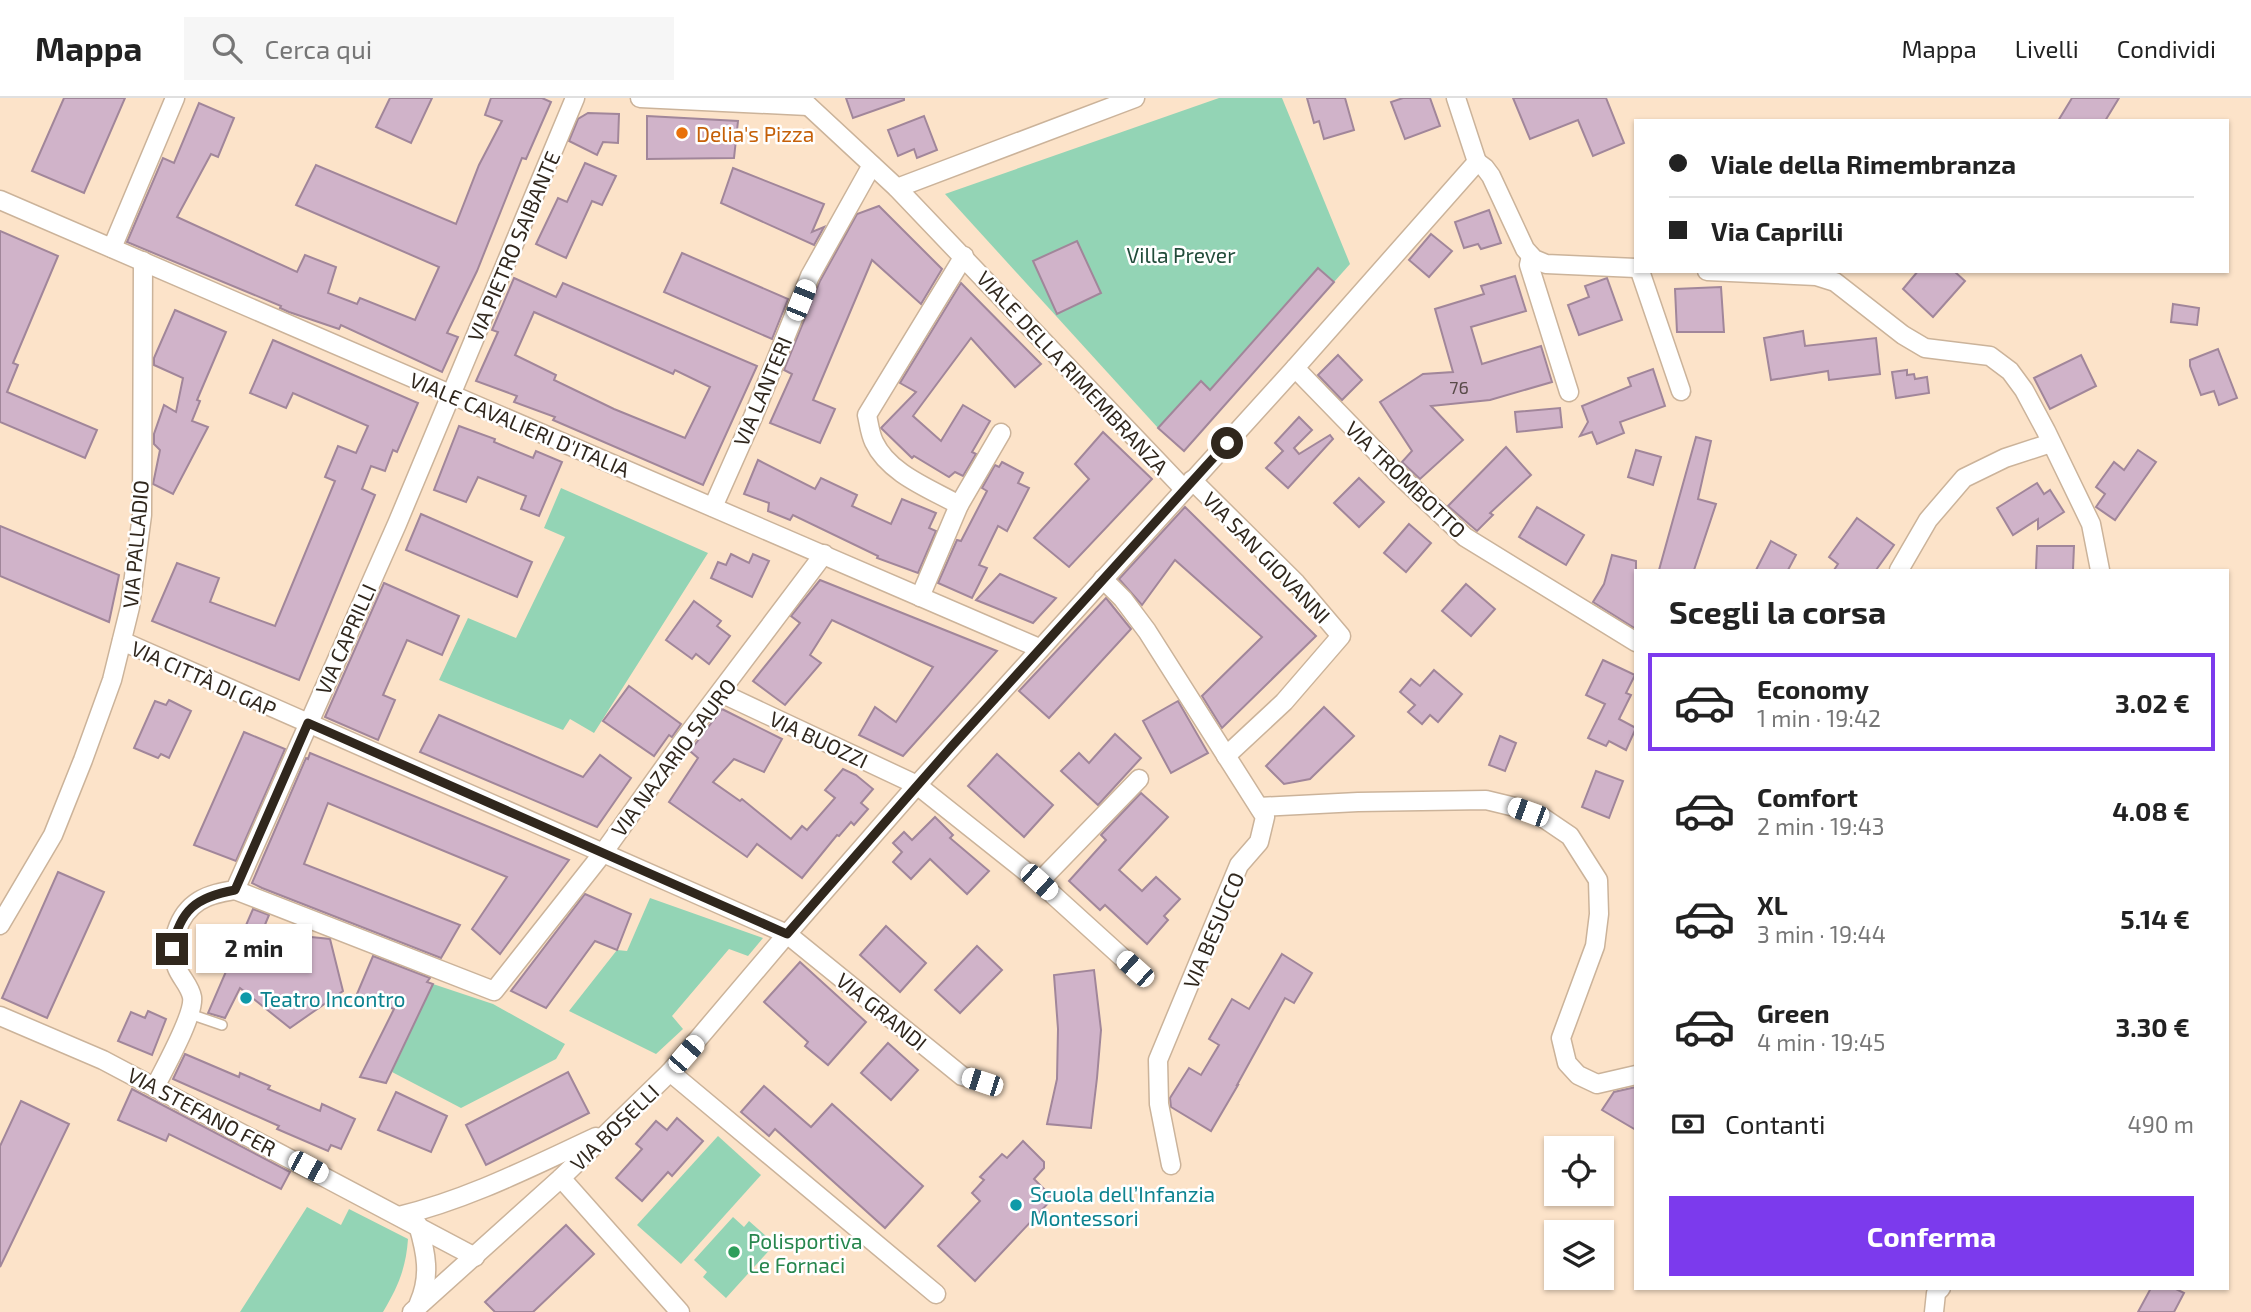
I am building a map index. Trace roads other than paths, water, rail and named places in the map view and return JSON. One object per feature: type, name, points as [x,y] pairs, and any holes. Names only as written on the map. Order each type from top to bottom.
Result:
[{"type":"street","points":[[112,248],[175,98]]},
{"type":"street","name":"VIA PIETRO SAIBANTE","points":[[452,395],[575,98]]},
{"type":"street","name":"VIALE DELLA RIMEMBRANZA","points":[[640,98],[804,102],[897,188],[1188,485],[1477,162]]},
{"type":"street","points":[[897,188],[1135,98]]},
{"type":"street","points":[[1456,98],[1477,162],[1491,176],[1525,249],[1531,256],[1546,264],[1634,270]]},
{"type":"street","name":"VIA LANTERI","points":[[712,507],[753,417],[810,276],[872,165]]},
{"type":"street","name":"VIALE CAVALIERI D'ITALIA","points":[[0,200],[1039,648]]},
{"type":"street","points":[[960,505],[890,464],[874,443],[867,415],[964,256]]},
{"type":"street","points":[[1531,256],[1529,265],[1569,392]]},
{"type":"street","name":"VIA PALLADIO","points":[[0,925],[53,835],[112,680],[130,607],[142,515],[143,261]]},
{"type":"street","points":[[1639,273],[1681,391]]},
{"type":"street","points":[[1751,273],[1816,276],[1835,282],[1903,335],[1925,348],[1990,356],[2010,371],[2024,390],[2091,524],[2100,569]]},
{"type":"street","name":"VIA TROMBOTTO","points":[[1295,368],[1397,473],[1465,537],[1634,641]]},
{"type":"street","name":"VIA CAPRILLI","points":[[235,890],[452,395]]},
{"type":"street","points":[[920,597],[960,505],[1001,433]]},
{"type":"street","points":[[1900,569],[1928,520],[1964,478],[2005,458],[2051,443]]},
{"type":"street","name":"VIA BOSELLI","points":[[414,1310],[561,1178],[670,1072],[917,785],[1188,485]]},
{"type":"street","name":"VIA SAN GIOVANNI","points":[[1188,485],[1296,583],[1341,636],[1284,702],[1226,756]]},
{"type":"street","name":"VIA NAZARIO SAURO","points":[[235,890],[494,991],[603,853],[683,741],[824,554]]},
{"type":"street","points":[[1103,579],[1123,599],[1147,631],[1259,807],[1486,800],[1542,817],[1570,836],[1598,880],[1600,914],[1595,946],[1561,1038],[1567,1063],[1578,1076],[1597,1084],[1634,1075]]},
{"type":"street","name":"VIA CITTÀ DI GAP","points":[[122,641],[787,934]]},
{"type":"street","name":"VIA BUOZZI","points":[[721,693],[917,785],[1039,882],[1135,969]]},
{"type":"street","points":[[1039,882],[1139,779]]},
{"type":"street","name":"VIA BESUCCO","points":[[1171,1165],[1159,1104],[1158,1060],[1239,866],[1259,842],[1265,817],[1259,807]]},
{"type":"street","points":[[155,1087],[190,1014],[192,997],[177,968],[172,949],[186,913],[187,903],[235,890]]},
{"type":"street","name":"VIA GRANDI","points":[[787,934],[962,1076],[982,1082]]},
{"type":"street","name":"VIA STEFANO FER","points":[[0,1016],[101,1066],[155,1087],[475,1257]]},
{"type":"street","points":[[670,1072],[936,1294]]},
{"type":"street","points":[[399,1216],[437,1207],[475,1193],[612,1129]]},
{"type":"street","points":[[561,1178],[680,1312]]},
{"type":"street","points":[[414,1310],[424,1291],[427,1277],[424,1246],[418,1225]]},
{"type":"street","points":[[1934,1312],[1936,1293],[1939,1290]]},
{"type":"lane","points":[[190,1014],[222,1025]]},
{"type":"place","name":"Delia's Pizza","points":[[682,133]]},
{"type":"place","name":"Teatro Incontro","points":[[246,998]]},
{"type":"place","name":"Scuola dell’Infanzia Montessori","points":[[1016,1205]]},
{"type":"place","name":"Polisportiva Le Fornaci","points":[[734,1252]]},
{"type":"park label","name":"Villa Prever","points":[[1181,254]]}]
